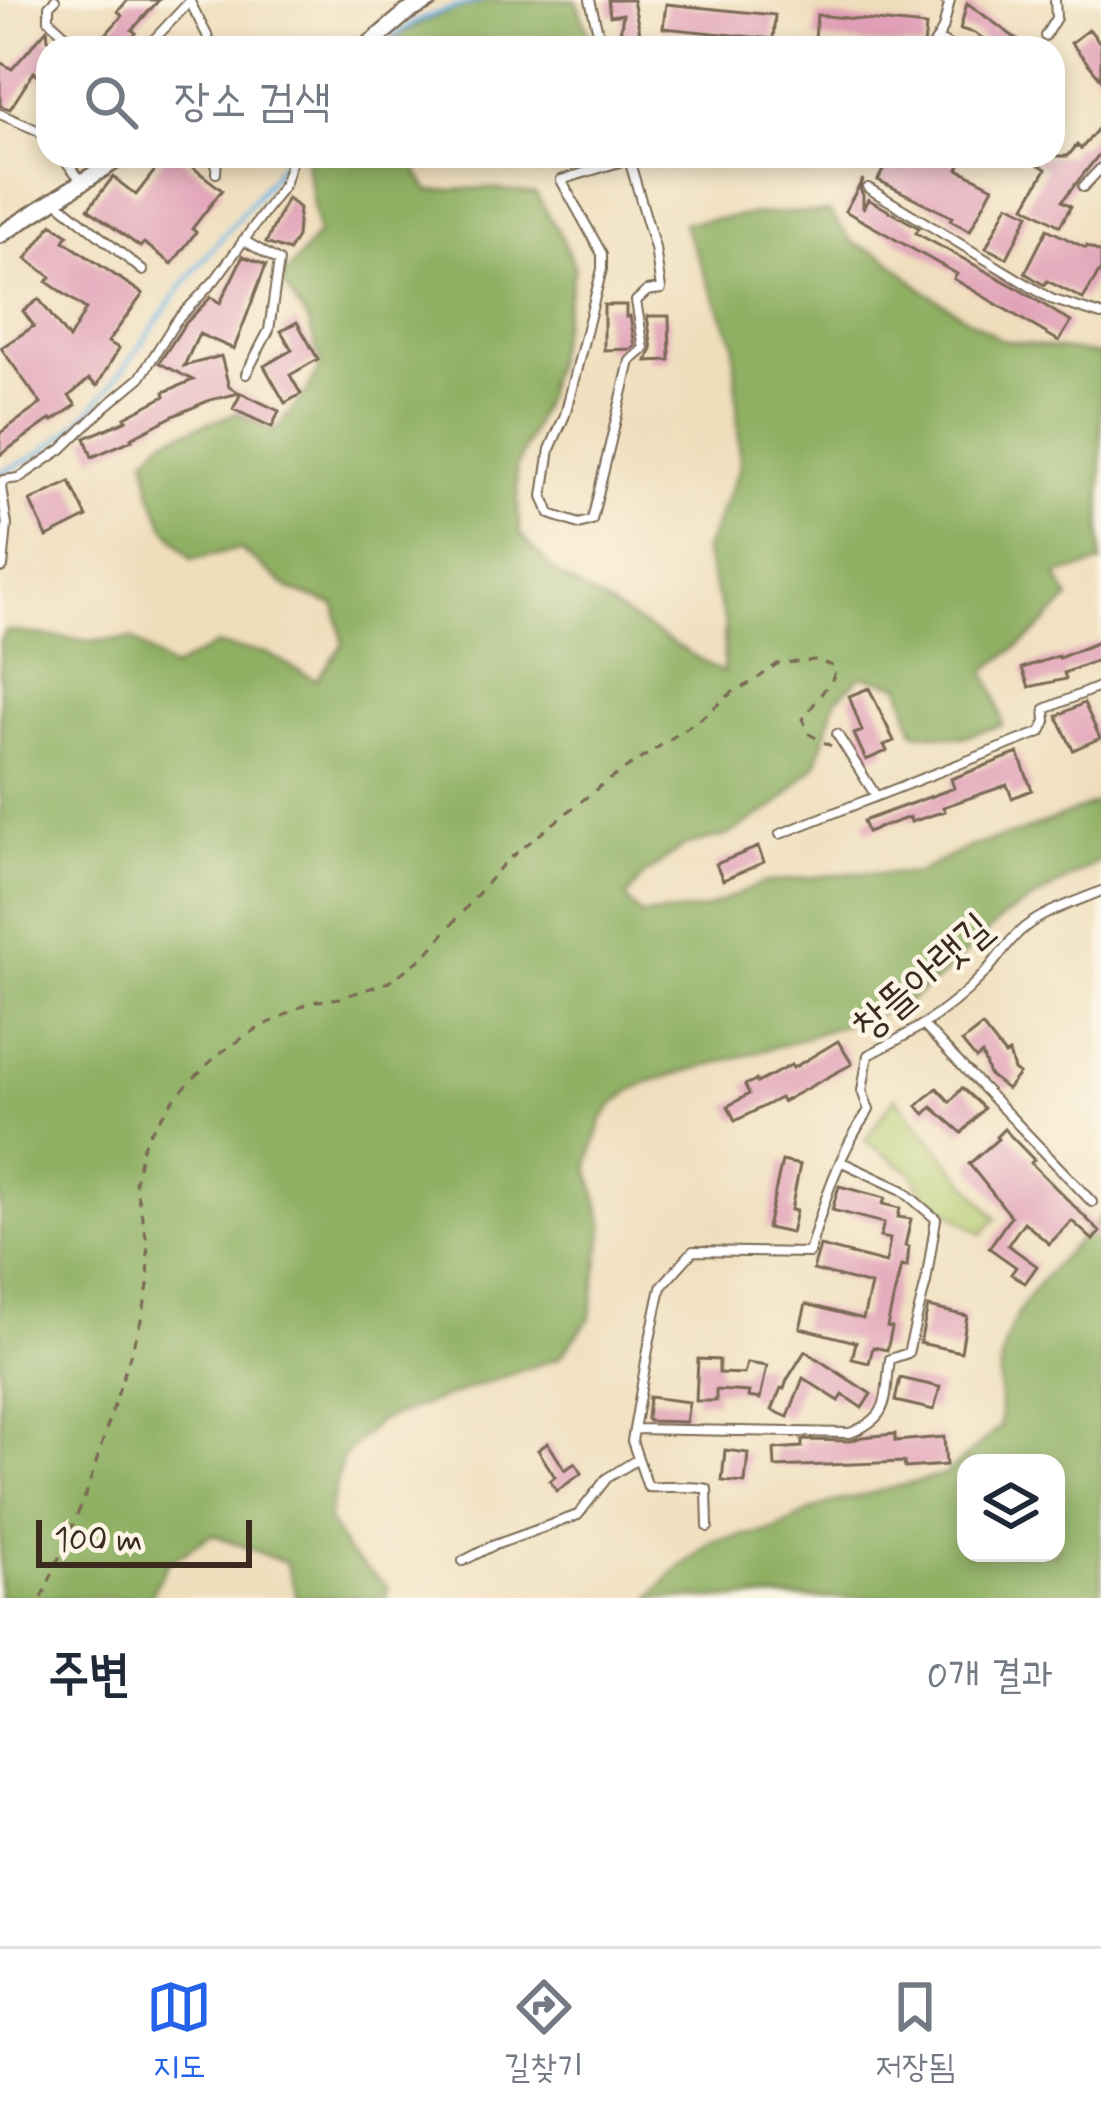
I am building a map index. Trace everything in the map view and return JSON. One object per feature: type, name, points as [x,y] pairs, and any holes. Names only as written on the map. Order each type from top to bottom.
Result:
[{"type":"street","points":[[378,36],[430,0]]},
{"type":"street","points":[[0,235],[105,168]]},
{"type":"lane","points":[[55,0],[49,6],[50,20],[67,36]]},
{"type":"lane","points":[[590,0],[599,36]]},
{"type":"lane","points":[[940,36],[950,0],[945,0]]},
{"type":"lane","points":[[1045,36],[1056,17],[1054,0]]},
{"type":"lane","points":[[157,36],[190,1],[205,36]]},
{"type":"lane","points":[[0,114],[36,130]]},
{"type":"lane","points":[[71,168],[83,182]]},
{"type":"lane","points":[[216,168],[216,173]]},
{"type":"lane","points":[[0,568],[7,525],[2,479],[20,478],[62,449],[140,378],[176,321],[215,280],[284,185],[289,168]]},
{"type":"lane","points":[[595,168],[560,180],[602,254],[602,268],[565,415],[550,449],[543,496],[550,514],[579,524],[592,520],[630,361],[644,349],[635,301],[647,291],[661,289],[655,248],[631,168]]},
{"type":"lane","points":[[1083,187],[1101,168]]},
{"type":"lane","points":[[868,188],[1052,299],[1101,315]]},
{"type":"lane","points":[[55,200],[143,272]]},
{"type":"lane","points":[[242,240],[279,261],[269,331],[246,374]]},
{"type":"lane","points":[[780,833],[1041,732],[1045,709],[1101,686]]},
{"type":"lane","points":[[837,734],[876,796]]},
{"type":"lane","name":"창뜰아랫길","points":[[638,1459],[632,1441],[661,1287],[693,1251],[809,1253],[826,1196],[852,1134],[868,1110],[862,1091],[868,1055],[911,1034],[981,978],[1024,928],[1101,891]]},
{"type":"lane","points":[[922,1025],[1091,1202]]},
{"type":"lane","points":[[634,1429],[850,1433],[873,1424],[882,1414],[890,1359],[908,1353],[936,1219],[902,1190],[842,1162]]},
{"type":"lane","points":[[463,1561],[578,1515],[595,1489],[638,1459],[648,1487],[707,1489],[708,1527]]},
{"type":"path","points":[[42,1598],[86,1494],[143,1314],[149,1280],[136,1169],[150,1132],[178,1094],[220,1053],[257,1029],[311,1002],[389,982],[426,955],[506,862],[604,784],[777,664],[814,660],[836,667],[833,678],[802,718],[809,734],[850,756]]},
{"type":"green space","points":[[492,0],[576,0],[590,36],[400,36],[449,11]]},
{"type":"green space","points":[[307,168],[416,168],[429,191],[486,188],[536,194],[575,268],[545,397],[516,469],[520,534],[558,575],[723,673],[725,623],[704,552],[740,467],[734,342],[683,223],[829,212],[854,244],[884,256],[926,292],[1001,340],[1101,355],[1101,563],[1057,575],[1069,599],[1033,635],[985,671],[1003,725],[962,737],[914,732],[900,685],[861,676],[835,701],[817,763],[777,805],[728,835],[684,846],[644,875],[626,898],[641,915],[702,910],[763,883],[852,873],[915,874],[969,847],[1101,801],[1101,860],[1003,917],[941,977],[905,1004],[786,1044],[651,1081],[614,1104],[602,1120],[588,1165],[604,1225],[590,1318],[560,1357],[378,1421],[342,1458],[328,1519],[348,1554],[388,1587],[386,1598],[298,1598],[285,1562],[212,1534],[168,1563],[149,1598],[0,1598],[0,639],[7,631],[90,641],[132,639],[172,669],[215,645],[266,653],[316,680],[343,644],[335,605],[289,589],[240,549],[192,559],[165,527],[151,493],[146,458],[164,439],[237,413],[274,432],[306,393],[321,365],[309,323],[281,281],[318,234]]},
{"type":"green space","points":[[895,1097],[996,1218],[982,1234],[924,1195],[912,1173],[865,1141]]},
{"type":"green space","points":[[1101,1217],[1101,1598],[650,1598],[714,1541],[774,1530],[823,1505],[945,1475],[957,1465],[957,1562],[1065,1562],[1065,1454],[969,1454],[1000,1427],[1000,1370],[1009,1332],[1030,1295]]},
{"type":"building","points":[[128,0],[159,0],[132,30],[133,36],[104,36],[122,16],[118,11]]},
{"type":"building","points":[[608,0],[633,0],[640,36],[620,36],[623,14],[610,16]]},
{"type":"building","points":[[967,3],[1012,36],[979,36],[960,29]]},
{"type":"building","points":[[666,4],[775,15],[773,36],[663,28]]},
{"type":"building","points":[[817,15],[926,26],[925,36],[815,36]]},
{"type":"building","points":[[1089,29],[1101,44],[1101,79],[1071,43]]},
{"type":"building","points":[[36,42],[36,74],[10,109],[0,106],[0,62],[12,69]]},
{"type":"building","points":[[1101,125],[1101,152],[1062,201],[1071,206],[1060,226],[1025,206],[1044,168],[1065,168],[1065,156],[1077,145],[1081,149]]},
{"type":"building","points":[[157,168],[194,168],[222,190],[172,264],[88,209],[113,177],[136,195]]},
{"type":"building","points":[[884,168],[958,168],[993,187],[970,231],[878,180]]},
{"type":"building","points":[[863,179],[863,209],[868,199],[919,228],[916,233],[1071,322],[1059,341],[954,279],[957,274],[845,211]]},
{"type":"building","points":[[287,198],[299,208],[297,237],[289,251],[266,243]]},
{"type":"building","points":[[1008,204],[1029,214],[1007,258],[986,248]]},
{"type":"building","points":[[52,224],[68,235],[64,241],[143,294],[108,342],[119,348],[97,386],[89,379],[69,396],[76,405],[0,455],[0,433],[41,404],[1,348],[34,326],[23,311],[39,299],[69,339],[86,309],[47,282],[51,277],[26,259]]},
{"type":"building","points":[[1047,229],[1101,253],[1101,269],[1083,299],[1025,273]]},
{"type":"building","points":[[243,256],[266,265],[234,349],[199,334],[184,366],[221,356],[229,387],[240,393],[175,415],[92,457],[85,438],[127,420],[125,417],[165,396],[164,392],[193,380],[159,363],[184,325],[211,297],[220,303]]},
{"type":"building","points":[[604,305],[626,305],[635,346],[631,349],[604,350]]},
{"type":"building","points":[[647,316],[669,316],[670,360],[647,361],[652,349]]},
{"type":"building","points":[[297,322],[318,359],[290,375],[301,394],[285,403],[264,366],[292,350],[281,331]]},
{"type":"building","points":[[241,393],[279,411],[272,427],[233,409]]},
{"type":"building","points":[[70,482],[87,517],[47,537],[30,501]]},
{"type":"building","points":[[1101,641],[1101,659],[1064,673],[1066,679],[1029,687],[1022,668]]},
{"type":"building","points":[[869,688],[894,741],[884,745],[887,751],[866,760],[854,734],[862,731],[849,696]]},
{"type":"building","points":[[1084,703],[1100,738],[1073,750],[1057,716]]},
{"type":"building","points":[[1018,753],[1032,790],[1012,798],[1007,785],[943,807],[945,811],[867,832],[863,821],[954,788],[951,779]]},
{"type":"building","points":[[758,847],[764,862],[723,880],[716,864]]},
{"type":"building","points":[[982,1026],[1005,1055],[1009,1053],[1019,1074],[1007,1089],[989,1075],[982,1054],[976,1059],[962,1042]]},
{"type":"building","points":[[838,1041],[852,1064],[735,1121],[728,1106],[749,1094],[745,1085],[793,1068]]},
{"type":"building","points":[[937,1088],[950,1102],[962,1088],[984,1108],[962,1133],[932,1107],[925,1114],[917,1106]]},
{"type":"building","points":[[1004,1129],[1100,1232],[1093,1240],[1072,1221],[1049,1244],[1024,1222],[1008,1245],[1037,1266],[1025,1283],[1011,1274],[1016,1267],[989,1248],[1011,1216],[969,1164]]},
{"type":"building","points":[[782,1161],[800,1165],[791,1233],[767,1228]]},
{"type":"building","points":[[839,1186],[885,1198],[883,1204],[900,1208],[898,1217],[911,1219],[905,1246],[909,1247],[907,1267],[901,1266],[887,1327],[892,1328],[887,1350],[873,1347],[869,1363],[852,1359],[856,1342],[800,1328],[806,1304],[863,1319],[871,1285],[813,1270],[820,1246],[886,1263],[890,1239],[880,1237],[884,1223],[832,1210]]},
{"type":"building","points":[[928,1307],[967,1316],[961,1352],[920,1343]]},
{"type":"building","points":[[805,1351],[871,1394],[862,1408],[843,1395],[839,1401],[803,1378],[788,1417],[772,1410]]},
{"type":"building","points":[[698,1359],[719,1360],[719,1373],[744,1374],[747,1363],[767,1366],[760,1399],[748,1397],[749,1392],[716,1390],[716,1401],[696,1401]]},
{"type":"building","points":[[900,1378],[940,1387],[934,1410],[895,1401]]},
{"type":"building","points":[[649,1397],[689,1402],[686,1422],[649,1421]]},
{"type":"building","points":[[895,1434],[895,1441],[944,1437],[946,1465],[775,1467],[774,1449],[802,1447],[802,1440],[850,1441]]},
{"type":"building","points":[[548,1443],[565,1470],[575,1463],[582,1473],[557,1491],[550,1481],[555,1477],[538,1450]]},
{"type":"building","points":[[725,1450],[748,1453],[745,1483],[722,1481]]},
{"type":"waterway","points":[[394,36],[440,12],[482,0]]},
{"type":"waterway","points":[[0,472],[57,441],[81,420],[278,168]]}]
